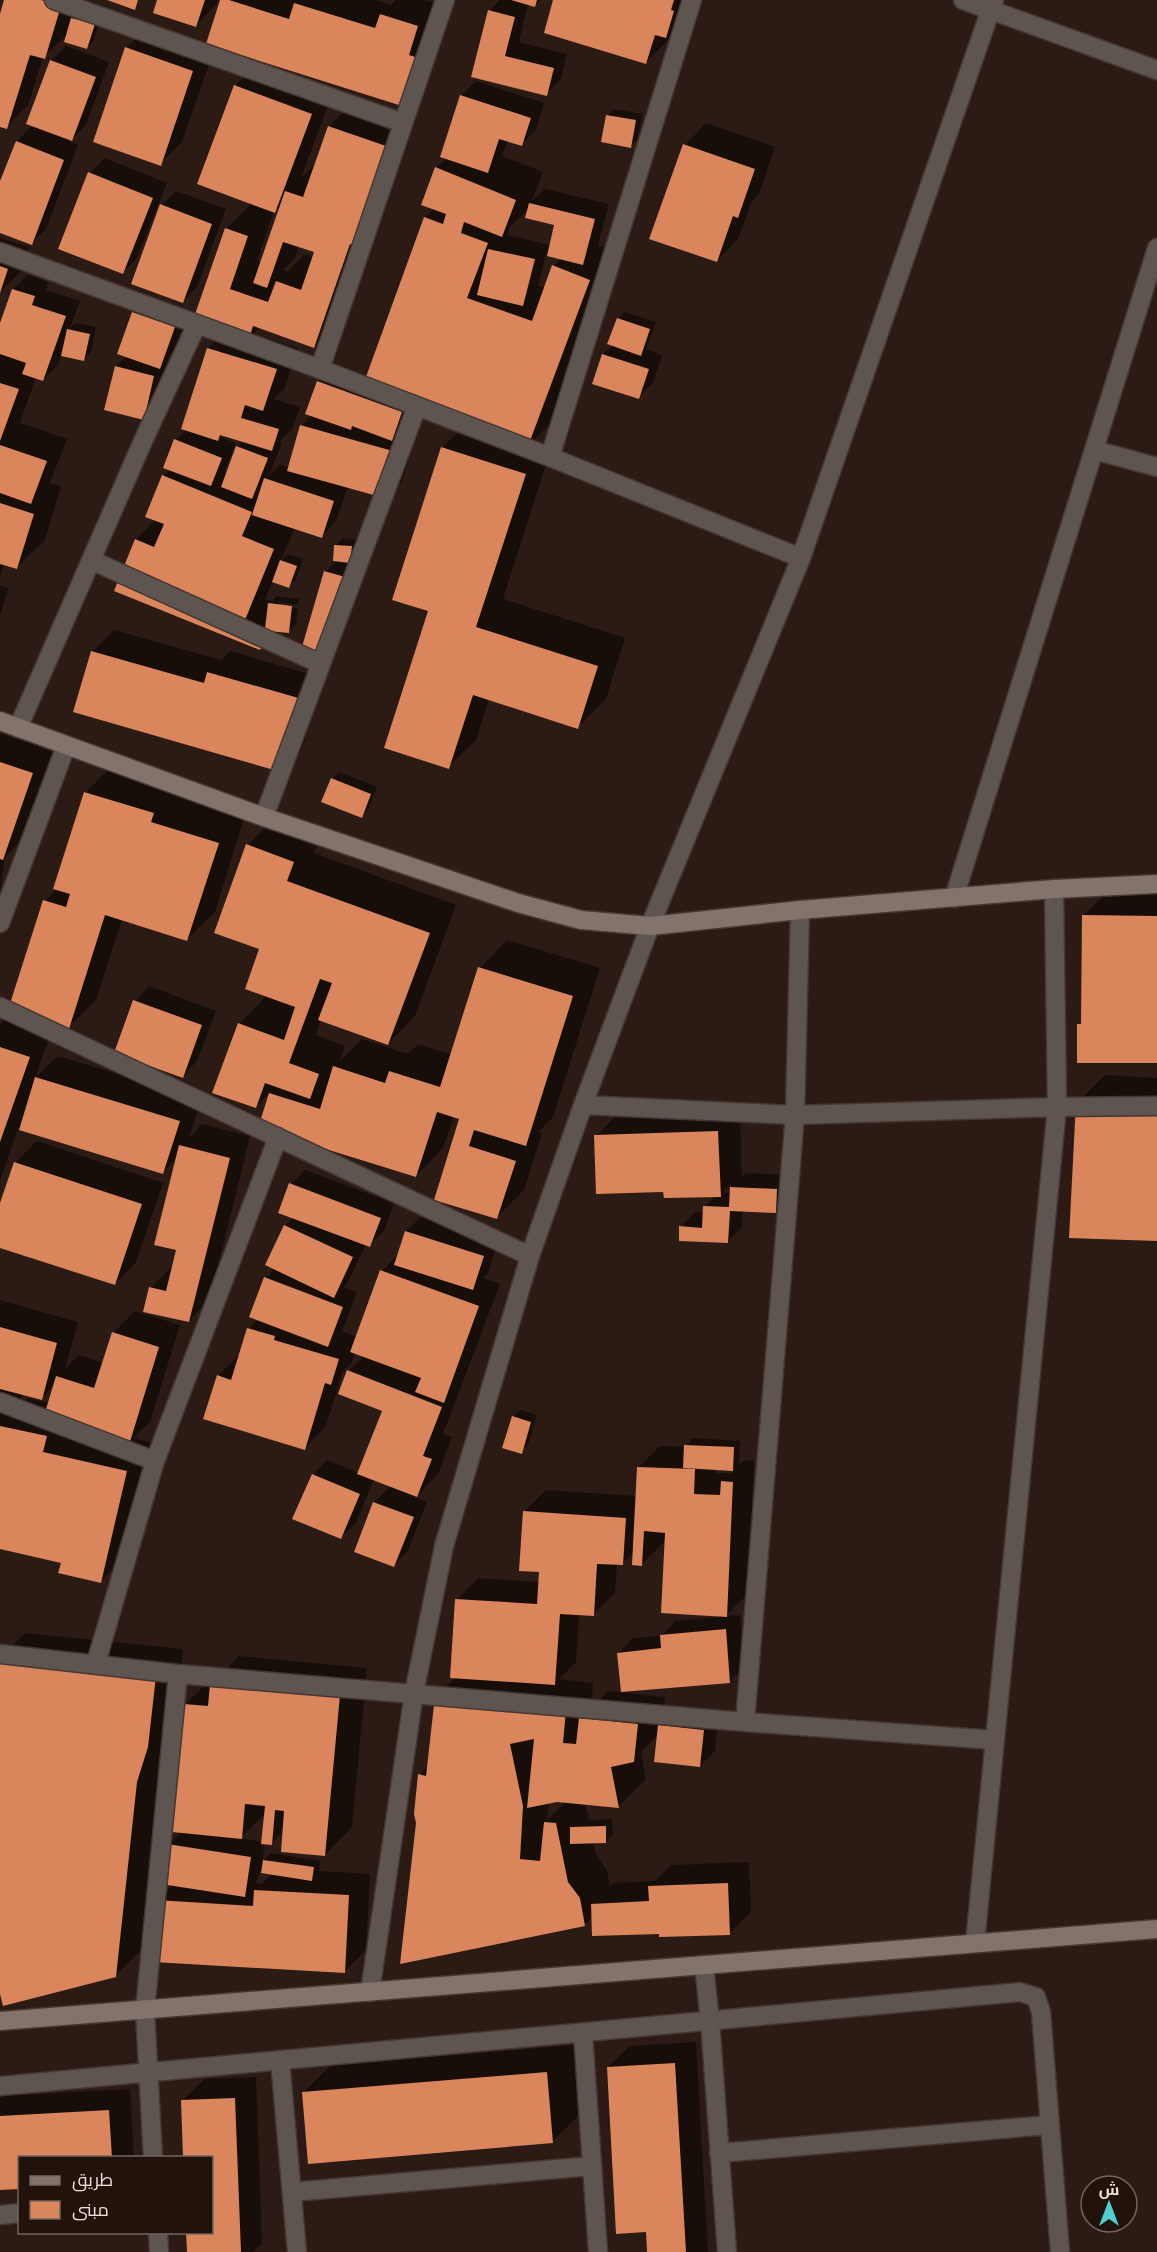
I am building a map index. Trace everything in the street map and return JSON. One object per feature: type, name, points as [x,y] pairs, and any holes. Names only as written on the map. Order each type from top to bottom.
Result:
[{"type":"main road","points":[[0,721],[264,817],[518,903],[581,920],[650,926],[800,910],[1054,888],[1157,884]]},
{"type":"main road","points":[[0,2021],[1157,1929]]},
{"type":"street","points":[[54,0],[403,123]]},
{"type":"street","points":[[320,369],[445,0]]},
{"type":"street","points":[[550,457],[692,0]]},
{"type":"street","points":[[963,0],[992,5],[1157,70]]},
{"type":"street","points":[[370,1992],[414,1693],[444,1546],[530,1256],[650,926],[801,558],[992,5]]},
{"type":"street","points":[[954,898],[1157,248]]},
{"type":"street","points":[[0,252],[417,406],[801,558]]},
{"type":"street","points":[[18,728],[90,560],[197,324]]},
{"type":"street","points":[[264,817],[417,406]]},
{"type":"street","points":[[1094,450],[1157,467]]},
{"type":"street","points":[[90,560],[321,664]]},
{"type":"street","points":[[0,923],[66,746]]},
{"type":"street","points":[[975,1943],[1057,1107],[1054,888]]},
{"type":"street","points":[[745,1722],[795,1115],[800,910]]},
{"type":"street","points":[[0,1007],[530,1256]]},
{"type":"street","points":[[583,1105],[795,1115],[1157,1106]]},
{"type":"street","points":[[96,1663],[155,1461],[278,1137]]},
{"type":"street","points":[[0,1402],[155,1461]]},
{"type":"street","points":[[0,1654],[178,1674],[745,1722],[994,1740]]},
{"type":"street","points":[[153,2156],[145,2010],[178,1674]]},
{"type":"street","points":[[704,1965],[727,2252]]},
{"type":"street","points":[[0,2085],[1020,1992],[1036,1997],[1041,2012],[1048,2125],[1060,2252]]},
{"type":"street","points":[[583,2033],[598,2252]]},
{"type":"street","points":[[280,2060],[297,2252]]},
{"type":"street","points":[[720,2153],[1048,2125]]},
{"type":"street","points":[[292,2192],[592,2166]]},
{"type":"street","points":[[0,2215],[18,2213]]},
{"type":"street","points":[[158,2234],[159,2252]]},
{"type":"building","points":[[4,0],[41,0],[61,6],[45,59],[30,55],[7,129],[0,127],[0,14]]},
{"type":"building","points":[[107,0],[138,0],[135,10]]},
{"type":"building","points":[[157,0],[205,0],[196,27],[153,13]]},
{"type":"building","points":[[220,0],[229,0],[289,19],[294,3],[375,28],[380,14],[418,26],[409,55],[418,58],[402,106],[206,44]]},
{"type":"building","points":[[511,0],[537,0],[535,7]]},
{"type":"building","points":[[553,0],[674,0],[671,10],[674,11],[666,38],[655,35],[646,64],[544,33]]},
{"type":"building","points":[[488,10],[515,17],[505,56],[554,68],[547,96],[471,77]]},
{"type":"building","points":[[71,18],[95,24],[87,49],[64,42]]},
{"type":"building","points":[[125,47],[193,71],[161,166],[93,142]]},
{"type":"building","points":[[50,60],[96,77],[72,141],[26,124]]},
{"type":"building","points":[[234,85],[312,114],[275,213],[197,184]]},
{"type":"building","points":[[460,95],[531,118],[522,146],[499,139],[488,173],[440,157]]},
{"type":"building","points":[[606,115],[636,120],[631,148],[601,142]]},
{"type":"building","points":[[328,126],[389,147],[355,246],[350,244],[314,348],[253,326],[248,342],[192,323],[225,228],[248,236],[230,289],[268,302],[276,281],[301,290],[314,252],[283,242],[267,288],[253,283],[285,191],[303,197]]},
{"type":"building","points":[[16,141],[64,160],[32,245],[0,233],[0,181]]},
{"type":"building","points":[[683,144],[755,169],[738,218],[733,216],[717,262],[649,239]]},
{"type":"building","points":[[435,167],[516,200],[502,237],[464,222],[461,233],[488,243],[467,298],[532,321],[552,265],[590,280],[527,449],[362,388],[424,217],[443,224],[446,214],[421,205]]},
{"type":"building","points":[[88,172],[153,198],[123,274],[58,249]]},
{"type":"building","points":[[529,203],[595,219],[583,265],[547,256],[554,225],[525,218]]},
{"type":"building","points":[[160,204],[212,224],[183,303],[131,284]]},
{"type":"building","points":[[488,249],[535,259],[523,306],[477,295]]},
{"type":"building","points":[[0,266],[8,269],[0,293]]},
{"type":"building","points":[[12,289],[35,296],[32,305],[66,316],[43,381],[22,374],[26,363],[0,354],[0,323]]},
{"type":"building","points":[[132,312],[175,327],[160,369],[117,354]]},
{"type":"building","points":[[617,318],[650,329],[641,356],[607,344]]},
{"type":"building","points":[[67,329],[90,334],[84,361],[61,356]]},
{"type":"building","points":[[207,348],[277,369],[263,411],[245,405],[241,418],[279,429],[272,451],[220,435],[218,441],[181,429]]},
{"type":"building","points":[[602,354],[649,369],[639,399],[592,384]]},
{"type":"building","points":[[115,366],[154,376],[144,420],[104,410]]},
{"type":"building","points":[[317,381],[402,412],[392,441],[352,426],[351,430],[305,414]]},
{"type":"building","points":[[0,383],[19,389],[0,441]]},
{"type":"building","points":[[300,425],[400,453],[388,499],[287,471]]},
{"type":"building","points":[[174,439],[222,458],[211,486],[163,468]]},
{"type":"building","points":[[0,445],[47,461],[31,504],[0,493]]},
{"type":"building","points":[[236,446],[268,458],[252,499],[221,487]]},
{"type":"building","points":[[441,447],[526,474],[476,627],[598,666],[578,729],[473,695],[449,769],[384,748],[428,611],[392,600]]},
{"type":"building","points":[[162,475],[252,512],[242,536],[274,549],[245,620],[265,629],[268,603],[292,606],[289,633],[268,631],[260,650],[114,591],[135,539],[154,547],[164,524],[145,517]]},
{"type":"building","points":[[264,478],[334,501],[322,538],[252,515]]},
{"type":"building","points":[[0,503],[34,514],[17,569],[0,564]]},
{"type":"building","points":[[334,545],[352,546],[350,563],[333,561]]},
{"type":"building","points":[[280,560],[297,566],[289,588],[272,582]]},
{"type":"building","points":[[324,571],[349,578],[327,654],[302,647]]},
{"type":"building","points":[[91,651],[204,683],[207,672],[302,699],[281,772],[73,712]]},
{"type":"building","points":[[0,762],[33,773],[3,860],[0,859]]},
{"type":"building","points":[[331,778],[371,794],[362,818],[321,802]]},
{"type":"building","points":[[84,792],[154,813],[151,822],[219,843],[187,941],[105,915],[69,1029],[8,1010],[43,900],[66,907],[70,894],[53,889]]},
{"type":"building","points":[[246,844],[294,862],[287,881],[430,933],[388,1045],[318,1020],[332,983],[320,979],[289,1063],[319,1074],[310,1099],[265,1083],[256,1108],[212,1093],[238,1023],[284,1040],[295,1007],[245,989],[259,949],[214,933]]},
{"type":"building","points":[[1082,915],[1157,916],[1157,1063],[1077,1063],[1077,1024],[1081,1024]]},
{"type":"building","points":[[478,967],[573,996],[526,1146],[474,1130],[469,1146],[516,1161],[497,1219],[434,1200],[459,1119],[437,1112],[416,1177],[258,1128],[269,1093],[320,1109],[333,1066],[385,1083],[389,1071],[440,1087]]},
{"type":"building","points":[[133,1000],[202,1025],[183,1078],[114,1053]]},
{"type":"building","points":[[0,1047],[30,1057],[0,1142]]},
{"type":"building","points":[[35,1077],[180,1121],[163,1174],[19,1130]]},
{"type":"building","points":[[1076,1102],[1157,1106],[1157,1241],[1069,1238]]},
{"type":"building","points":[[718,1131],[721,1197],[664,1198],[663,1192],[596,1194],[594,1135]]},
{"type":"building","points":[[179,1145],[230,1158],[189,1322],[143,1312],[149,1287],[166,1291],[176,1250],[154,1245]]},
{"type":"building","points":[[14,1162],[142,1204],[115,1285],[0,1248],[0,1203]]},
{"type":"building","points":[[289,1183],[381,1218],[370,1247],[278,1213]]},
{"type":"building","points":[[730,1187],[777,1189],[776,1213],[730,1211],[728,1243],[679,1241],[679,1226],[702,1228],[703,1206],[729,1207]]},
{"type":"building","points":[[284,1225],[353,1257],[334,1298],[265,1265]]},
{"type":"building","points":[[405,1231],[484,1256],[473,1290],[394,1265]]},
{"type":"building","points":[[380,1270],[479,1306],[444,1403],[415,1392],[421,1378],[350,1352]]},
{"type":"building","points":[[264,1277],[343,1307],[328,1347],[249,1317]]},
{"type":"building","points":[[0,1327],[57,1343],[42,1400],[0,1389]]},
{"type":"building","points":[[247,1328],[275,1336],[274,1340],[339,1359],[331,1385],[325,1383],[305,1450],[203,1419],[217,1375],[231,1380]]},
{"type":"building","points":[[112,1332],[159,1347],[129,1445],[43,1419],[56,1376],[94,1388]]},
{"type":"building","points":[[347,1370],[442,1407],[423,1456],[432,1459],[417,1497],[357,1474],[382,1411],[338,1394]]},
{"type":"building","points":[[512,1416],[531,1422],[522,1454],[502,1448]]},
{"type":"building","points":[[0,1426],[47,1436],[43,1452],[127,1471],[101,1583],[58,1573],[61,1563],[0,1549]]},
{"type":"building","points":[[684,1445],[734,1447],[733,1471],[683,1468]]},
{"type":"building","points":[[637,1467],[695,1469],[694,1494],[720,1495],[721,1481],[733,1482],[727,1617],[661,1613],[665,1533],[644,1531],[642,1566],[632,1565]]},
{"type":"building","points":[[312,1474],[360,1494],[341,1539],[292,1519]]},
{"type":"building","points":[[373,1502],[414,1517],[394,1567],[354,1552]]},
{"type":"building","points":[[523,1511],[626,1518],[623,1565],[597,1564],[594,1616],[560,1614],[555,1685],[450,1678],[455,1599],[537,1604],[539,1572],[519,1571]]},
{"type":"building","points":[[726,1629],[730,1683],[621,1692],[617,1653],[661,1648],[660,1635]]},
{"type":"building","points":[[0,1661],[156,1676],[148,1747],[137,1782],[116,1977],[3,2006],[0,1994]]},
{"type":"building","points":[[210,1684],[340,1695],[325,1856],[281,1852],[284,1811],[275,1810],[272,1845],[261,1844],[265,1806],[245,1804],[242,1839],[172,1832],[184,1704],[208,1706]]},
{"type":"building","points":[[435,1696],[566,1710],[563,1743],[576,1744],[579,1718],[638,1724],[634,1762],[611,1767],[619,1808],[557,1802],[527,1808],[534,1739],[510,1744],[523,1806],[520,1859],[540,1861],[544,1822],[556,1823],[568,1882],[580,1898],[585,1926],[400,1964],[416,1823],[414,1814],[418,1774],[426,1776]]},
{"type":"building","points":[[658,1725],[704,1730],[700,1767],[654,1762]]},
{"type":"building","points":[[606,1826],[606,1843],[570,1844],[570,1827]]},
{"type":"building","points":[[167,1844],[251,1857],[245,1897],[161,1884]]},
{"type":"building","points":[[263,1860],[314,1867],[312,1881],[261,1873]]},
{"type":"building","points":[[728,1883],[730,1935],[592,1936],[591,1904],[649,1901],[648,1886]]},
{"type":"building","points":[[254,1890],[349,1895],[345,1973],[153,1962],[156,1900],[253,1906]]},
{"type":"building","points":[[675,2063],[686,2252],[647,2252],[646,2232],[616,2234],[607,2067]]},
{"type":"building","points":[[547,2072],[553,2143],[308,2164],[302,2092]]},
{"type":"building","points":[[235,2098],[241,2252],[187,2252],[186,2234],[213,2234],[213,2156],[183,2156],[181,2100]]},
{"type":"building","points":[[109,2110],[112,2156],[18,2156],[18,2189],[0,2190],[0,2116]]}]
